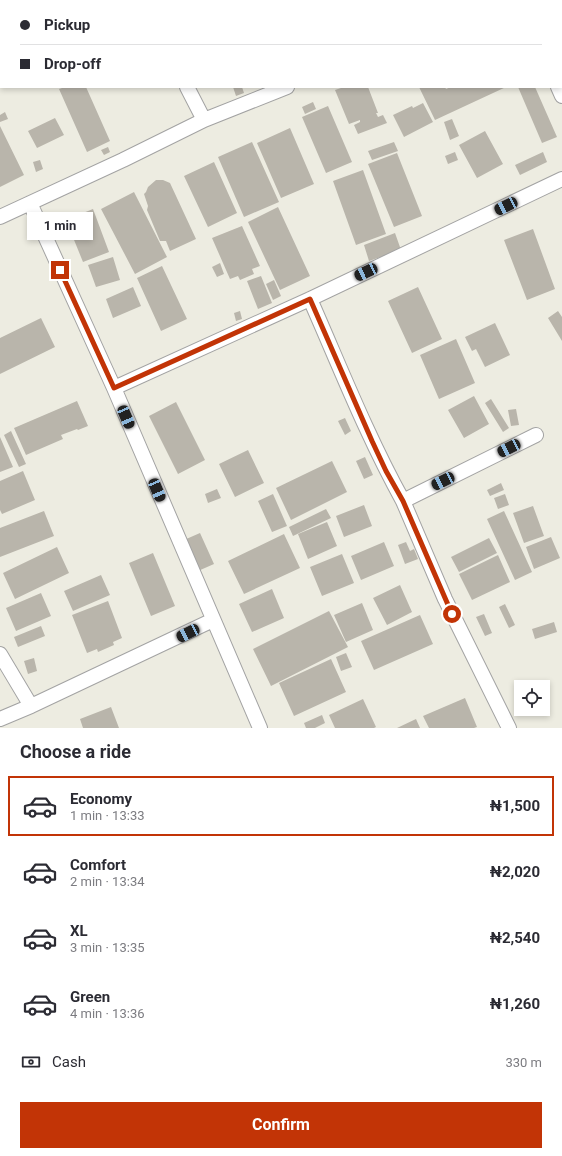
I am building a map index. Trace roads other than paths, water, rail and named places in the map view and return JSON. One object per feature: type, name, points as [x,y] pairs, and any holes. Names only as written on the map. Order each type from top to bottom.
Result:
[{"type":"street","points":[[188,88],[204,120]]},
{"type":"street","points":[[0,216],[204,120],[284,88]]},
{"type":"street","points":[[114,388],[310,299],[562,179]]},
{"type":"street","points":[[30,203],[114,388],[260,728]]},
{"type":"street","points":[[310,299],[372,441],[386,471],[403,501],[444,599],[509,728]]},
{"type":"street","points":[[403,501],[536,435]]},
{"type":"street","points":[[0,719],[31,706],[213,620]]},
{"type":"street","points":[[0,654],[31,706]]}]
